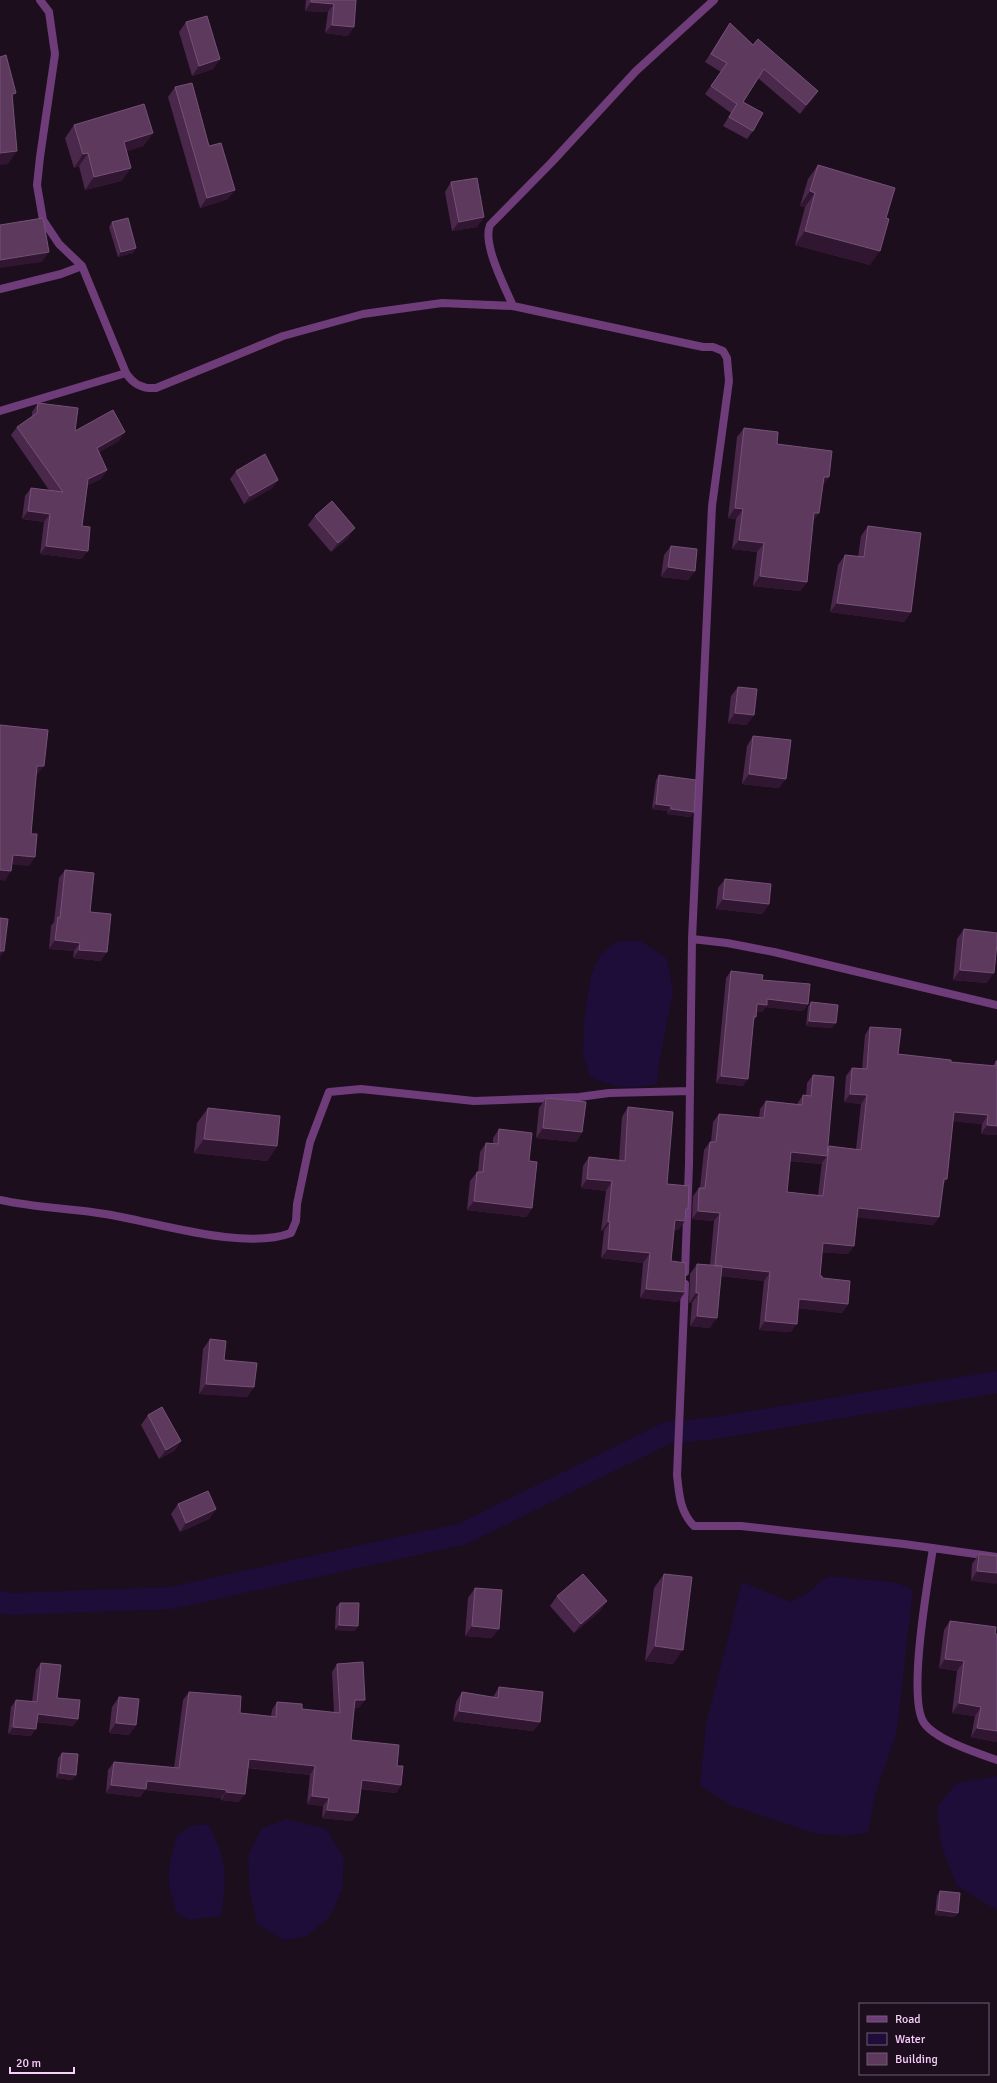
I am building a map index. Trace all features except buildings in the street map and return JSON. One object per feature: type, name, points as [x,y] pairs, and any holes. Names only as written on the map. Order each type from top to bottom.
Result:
[{"type":"street","points":[[40,0],[49,12],[55,54],[37,185],[43,220],[59,244],[82,266],[131,382],[147,389],[156,388],[283,336],[363,314],[442,303],[512,306],[703,346],[713,346],[723,351],[727,358],[729,380],[712,506],[692,939],[690,1092],[678,1438],[678,1475],[681,1504],[687,1519],[694,1526],[741,1526],[934,1548],[997,1557]]},
{"type":"street","points":[[512,306],[489,244],[487,232],[490,225],[551,163],[636,71],[714,0]]},
{"type":"street","points":[[0,289],[61,274],[82,266]]},
{"type":"street","points":[[0,411],[126,373]]},
{"type":"street","points":[[692,939],[727,943],[774,952],[997,1005]]},
{"type":"street","points":[[0,1200],[22,1205],[69,1208],[139,1219],[202,1234],[254,1239],[280,1237],[291,1233],[296,1221],[297,1204],[310,1142],[329,1092],[361,1089],[474,1101],[579,1096],[609,1093],[690,1092]]},
{"type":"street","points":[[934,1548],[920,1645],[918,1671],[919,1711],[924,1723],[939,1734],[962,1747],[997,1760]]},
{"type":"water","points":[[617,941],[641,941],[667,959],[673,991],[659,1064],[657,1084],[638,1087],[623,1087],[599,1081],[590,1077],[583,1055],[584,1022],[591,975],[600,955]]},
{"type":"water","points":[[828,1576],[893,1582],[913,1589],[897,1731],[875,1795],[868,1832],[845,1836],[814,1833],[730,1805],[700,1785],[706,1725],[742,1582],[791,1602],[810,1591]]},
{"type":"water","points":[[997,1776],[997,1910],[957,1886],[941,1845],[937,1807],[957,1783]]},
{"type":"water","points":[[286,1819],[326,1829],[344,1857],[342,1890],[330,1916],[307,1936],[283,1940],[257,1924],[250,1892],[248,1856],[262,1828]]},
{"type":"water","points":[[208,1824],[215,1837],[224,1868],[225,1878],[221,1916],[189,1920],[177,1913],[169,1883],[169,1866],[177,1836],[191,1826]]},
{"type":"waterway","points":[[0,1602],[10,1604],[171,1598],[462,1534],[667,1433],[714,1428],[997,1382]]}]
